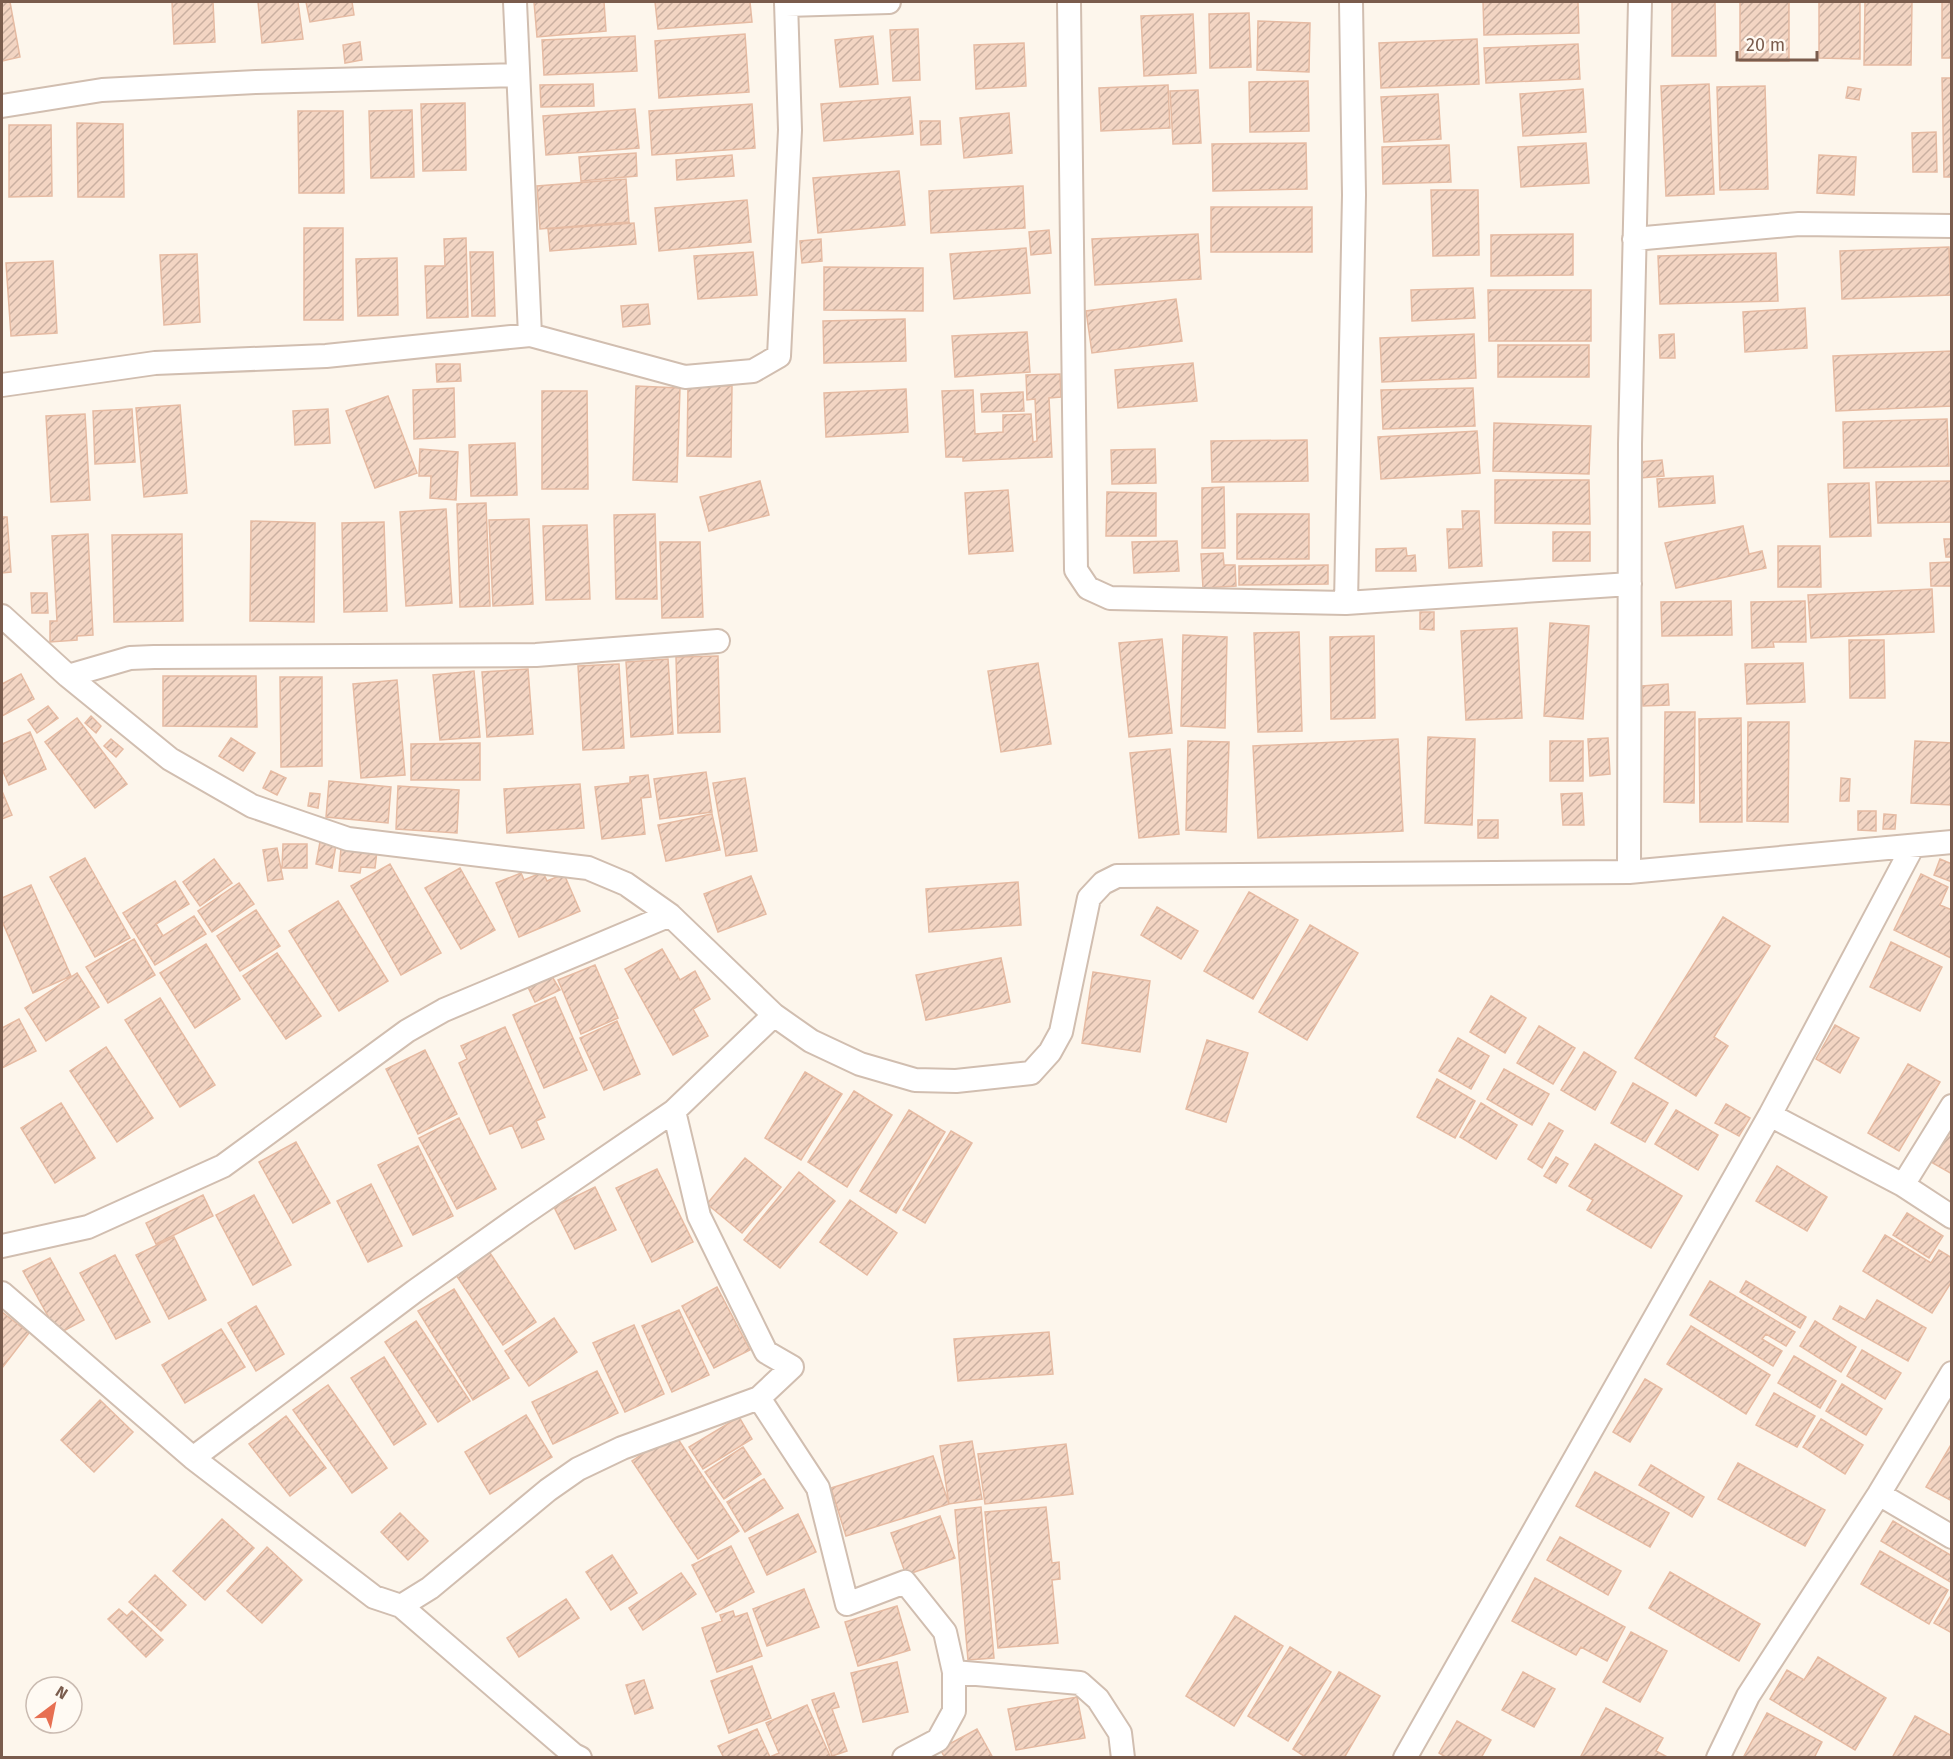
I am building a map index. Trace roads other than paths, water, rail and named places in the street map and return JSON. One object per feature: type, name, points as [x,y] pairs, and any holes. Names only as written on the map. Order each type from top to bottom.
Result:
[{"type":"street","points":[[515,2],[530,335]]},
{"type":"street","points":[[2,385],[155,363],[326,356],[530,335],[685,377],[753,371],[779,356],[790,130],[786,3],[890,2]]},
{"type":"street","points":[[1069,2],[1076,570],[1088,588],[1110,598],[1346,603],[1630,584]]},
{"type":"street","points":[[1346,603],[1354,195],[1351,2]]},
{"type":"street","points":[[1629,872],[1630,444],[1640,2]]},
{"type":"street","points":[[2,106],[102,90],[268,81],[517,75]]},
{"type":"street","points":[[1634,239],[1799,224],[1952,226]]},
{"type":"street","points":[[2,616],[68,676],[170,759],[252,806],[348,840],[588,868],[626,884],[670,915],[774,1015],[811,1041],[860,1064],[915,1080],[956,1081],[1030,1073],[1050,1052],[1061,1032],[1089,898],[1103,883],[1117,876],[1629,872],[1952,842]]},
{"type":"street","points":[[68,676],[130,658],[536,655],[718,641]]},
{"type":"street","points":[[1405,1758],[1770,1115],[1912,846]]},
{"type":"street","points":[[2,1246],[88,1227],[223,1166],[407,1031],[444,1010],[670,915]]},
{"type":"street","points":[[193,1458],[454,1263],[674,1111],[774,1015]]},
{"type":"street","points":[[1903,1185],[1952,1106]]},
{"type":"street","points":[[401,1606],[430,1588],[548,1490],[578,1469],[622,1448],[759,1398],[792,1367],[766,1353],[699,1216],[674,1111]]},
{"type":"street","points":[[1770,1115],[1903,1185],[1952,1217]]},
{"type":"street","points":[[2,1293],[193,1458],[374,1597],[401,1606],[580,1758]]},
{"type":"street","points":[[1718,1758],[1748,1696],[1879,1494],[1952,1373]]},
{"type":"street","points":[[759,1398],[818,1488],[847,1604],[905,1582],[945,1632],[954,1672],[954,1712],[938,1740],[904,1758]]},
{"type":"street","points":[[1879,1494],[1952,1537]]},
{"type":"street","points":[[954,1672],[1080,1683],[1098,1698],[1120,1733],[1123,1758]]}]
